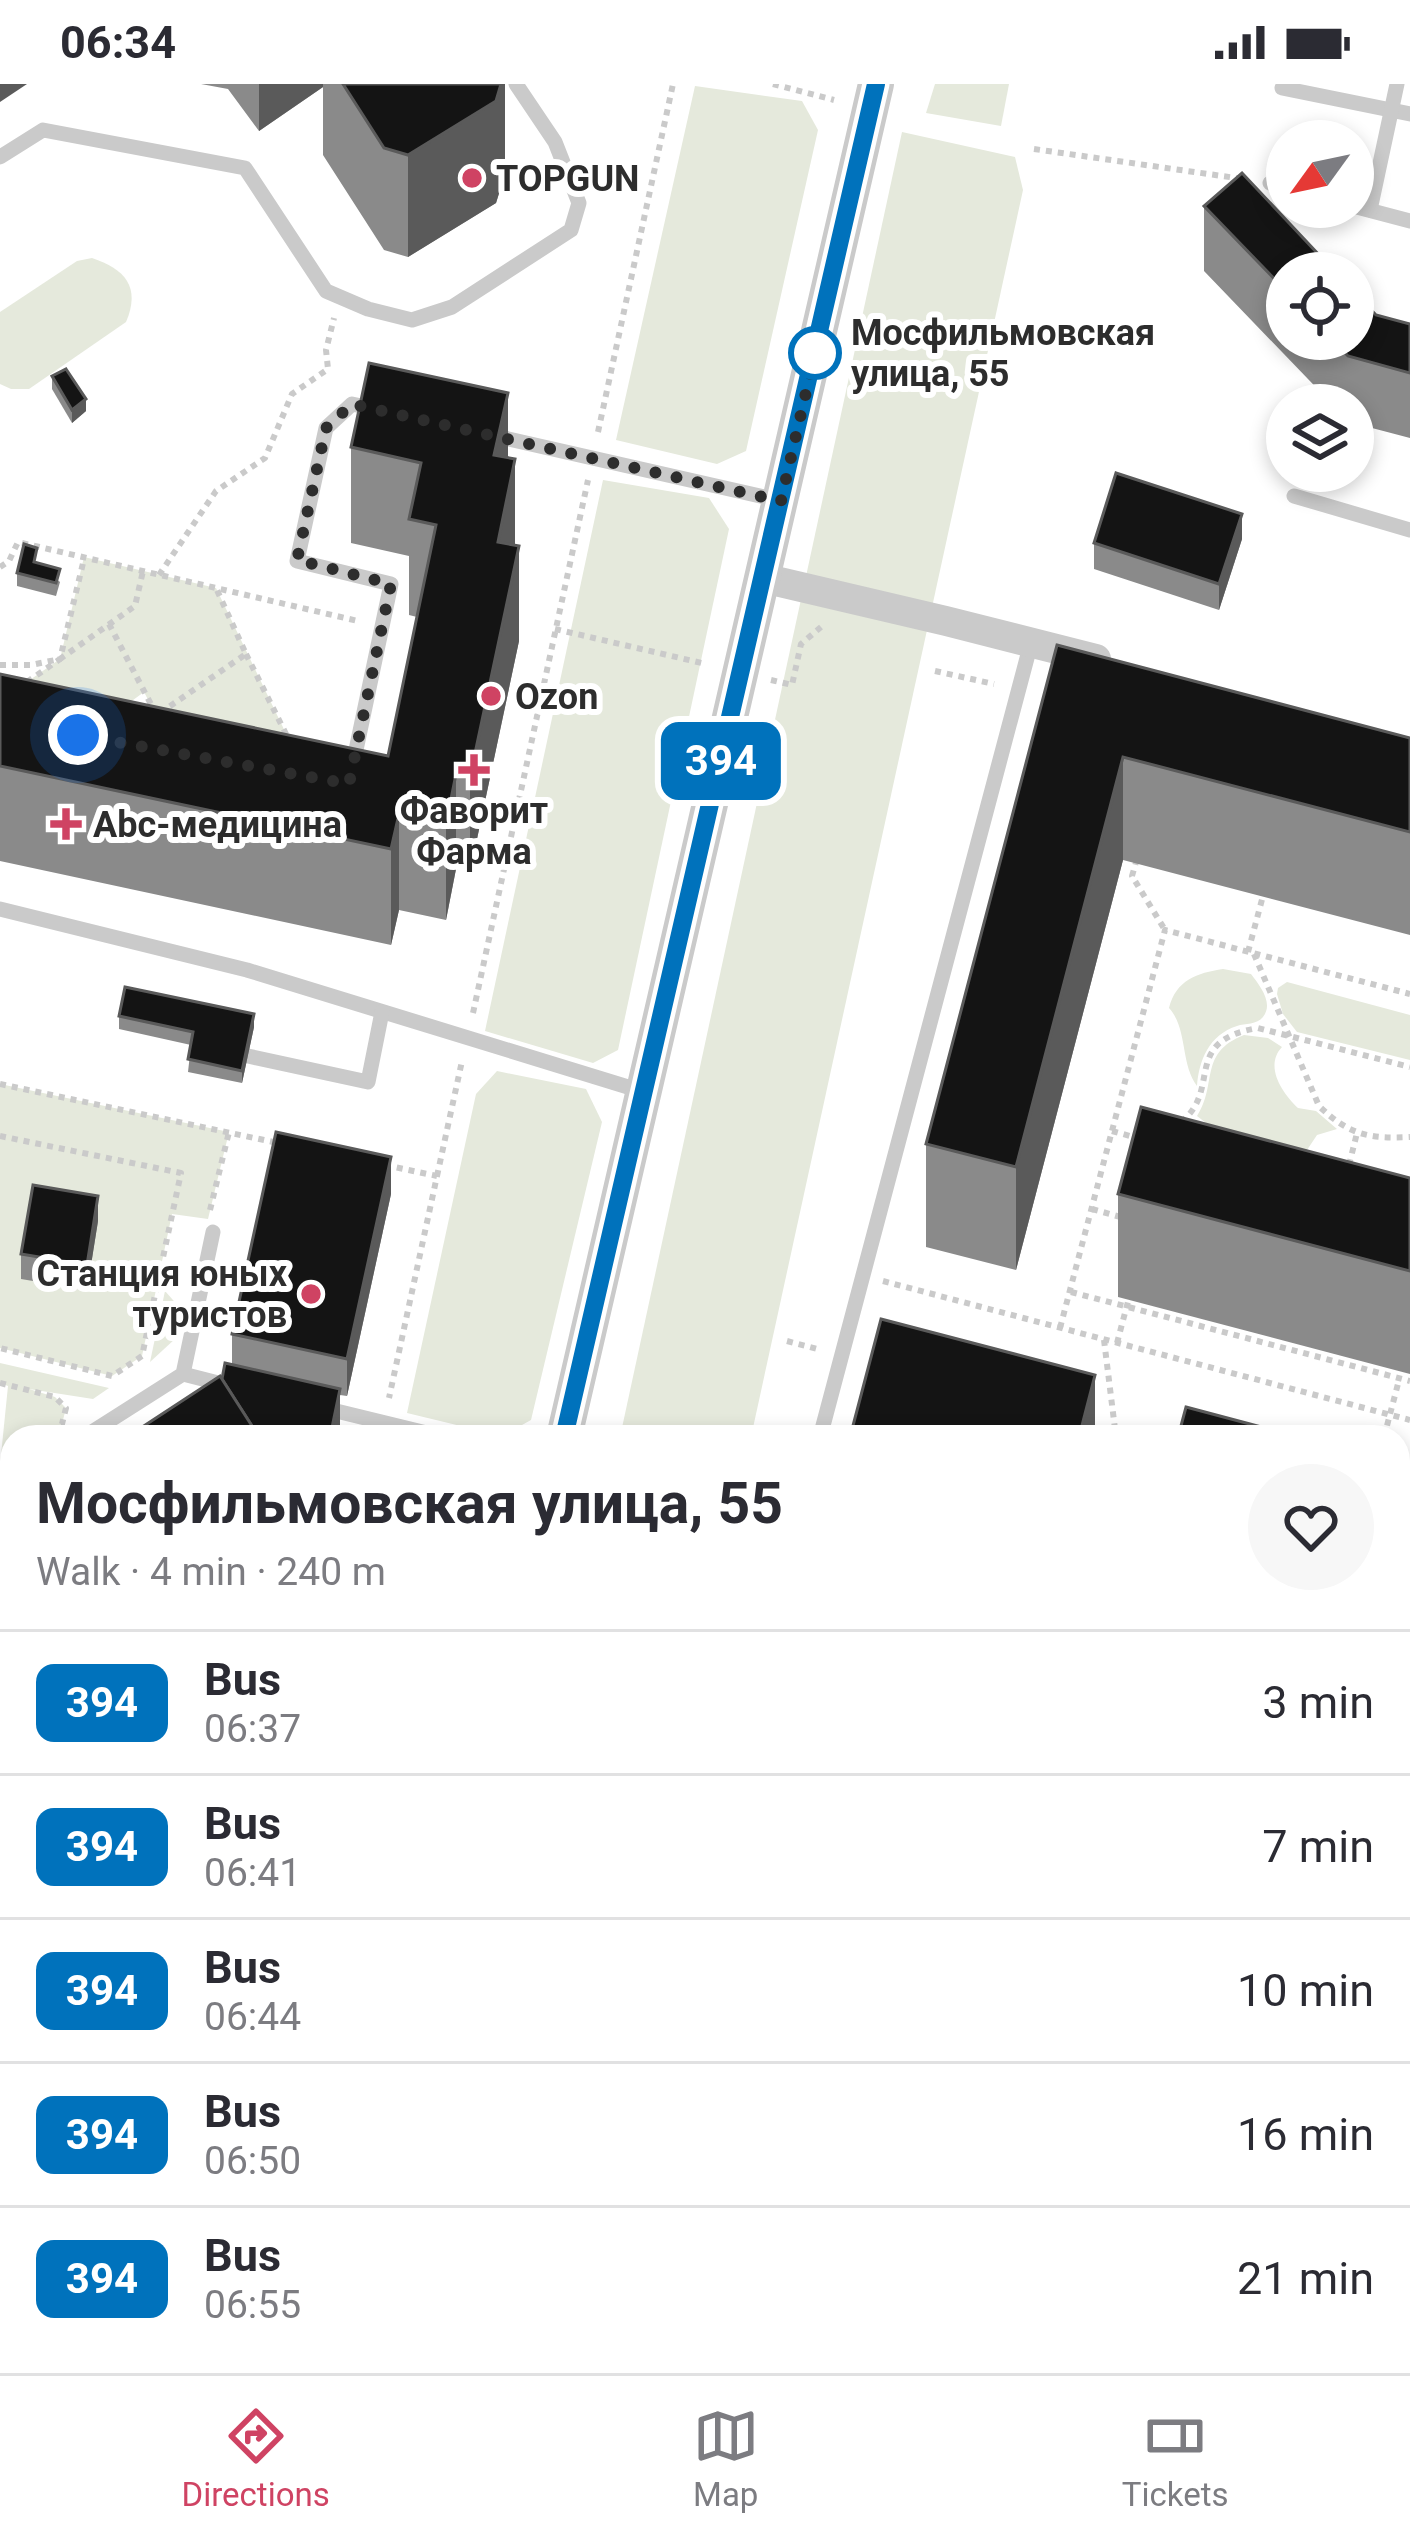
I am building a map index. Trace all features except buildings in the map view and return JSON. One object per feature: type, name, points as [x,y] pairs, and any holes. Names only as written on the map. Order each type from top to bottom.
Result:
[{"type":"street","points":[[567,1425],[875,84]]},
{"type":"street","points":[[763,578],[1120,666]]},
{"type":"lane","points":[[0,157],[43,130],[244,168],[326,291],[368,309],[412,320],[452,308],[571,230],[579,202],[555,142],[516,84]]},
{"type":"lane","points":[[1374,167],[1396,84]]},
{"type":"lane","points":[[1282,88],[1410,114]]},
{"type":"lane","points":[[1374,211],[1410,221]]},
{"type":"lane","points":[[349,784],[391,584],[297,560],[326,428],[352,404],[395,414]]},
{"type":"lane","points":[[483,434],[781,501]]},
{"type":"lane","points":[[1294,496],[1410,530]]},
{"type":"lane","points":[[823,1425],[1031,643]]},
{"type":"lane","points":[[0,909],[247,970],[644,1092]]},
{"type":"lane","points":[[248,1056],[368,1082],[382,1012]]},
{"type":"lane","points":[[183,1374],[211,1226]]},
{"type":"lane","points":[[104,1425],[183,1374],[251,1390]]},
{"type":"lane","points":[[318,1407],[392,1425]]},
{"type":"path","points":[[384,1423],[673,84]]},
{"type":"path","points":[[1034,149],[1266,183]]},
{"type":"path","points":[[159,574],[216,490],[266,458],[292,394],[328,369],[326,350],[338,297]]},
{"type":"path","points":[[0,567],[9,561],[18,542],[382,627]]},
{"type":"path","points":[[60,659],[84,557]]},
{"type":"path","points":[[14,691],[135,606],[143,571]]},
{"type":"path","points":[[216,588],[292,746]]},
{"type":"path","points":[[109,624],[156,716],[246,654]]},
{"type":"path","points":[[0,664],[60,659]]},
{"type":"path","points":[[935,670],[1017,690]]},
{"type":"path","points":[[1138,854],[1132,876],[1165,930],[1410,994]]},
{"type":"path","points":[[1265,886],[1251,953],[1319,1106],[1336,1123],[1357,1133],[1410,1138]]},
{"type":"path","points":[[1060,1328],[1165,930]]},
{"type":"path","points":[[1172,1129],[1190,1115],[1200,1099],[1205,1061],[1217,1044],[1236,1032],[1258,1028],[1410,1067]]},
{"type":"path","points":[[0,1084],[284,1144]]},
{"type":"path","points":[[211,1226],[229,1132]]},
{"type":"path","points":[[1112,1132],[1154,1143]]},
{"type":"path","points":[[1347,1173],[1357,1133]]},
{"type":"path","points":[[0,1136],[181,1173],[142,1356],[112,1376],[0,1348]]},
{"type":"path","points":[[369,1162],[437,1176]]},
{"type":"path","points":[[1092,1209],[1129,1219]]},
{"type":"path","points":[[171,1214],[182,1215]]},
{"type":"path","points":[[862,1276],[1410,1420]]},
{"type":"path","points":[[1117,1343],[1133,1281]]},
{"type":"path","points":[[1070,1292],[1400,1375],[1410,1382]]},
{"type":"path","points":[[1104,1340],[1115,1425]]},
{"type":"path","points":[[1387,1425],[1400,1375]]},
{"type":"path","points":[[0,1384],[56,1397],[66,1408],[61,1425]]},
{"type":"shaded area","points":[[935,84],[1009,84],[1001,126],[926,113]]},
{"type":"shaded area","points":[[695,86],[802,101],[818,130],[746,451],[717,464],[616,440]]},
{"type":"shaded area","points":[[902,132],[1015,157],[1023,190],[754,1425],[623,1425]]},
{"type":"shaded area","points":[[92,258],[127,281],[132,299],[126,322],[29,389],[0,384],[0,312],[77,261]]},
{"type":"shaded area","points":[[603,480],[709,498],[729,529],[618,1050],[593,1063],[485,1031]]},
{"type":"shaded area","points":[[84,557],[216,588],[292,746],[156,715],[144,692],[110,717],[14,691],[60,659]]},
{"type":"shaded area","points":[[1223,969],[1251,974],[1264,995],[1266,1012],[1258,1021],[1227,1030],[1213,1042],[1203,1058],[1197,1086],[1169,1008],[1189,980]]},
{"type":"shaded area","points":[[1287,982],[1410,1015],[1410,1060],[1297,1032],[1283,1014],[1277,994]]},
{"type":"shaded area","points":[[1244,1035],[1268,1038],[1282,1047],[1275,1071],[1286,1095],[1298,1108],[1316,1111],[1337,1129],[1317,1135],[1305,1153],[1214,1135],[1197,1116],[1214,1060]]},
{"type":"shaded area","points":[[497,1071],[586,1089],[602,1122],[531,1420],[522,1425],[457,1425],[407,1413],[476,1094]]},
{"type":"shaded area","points":[[0,1084],[229,1132],[208,1219],[172,1214],[142,1356],[112,1376],[0,1348]]},
{"type":"shaded area","points":[[165,1291],[180,1308],[176,1338],[150,1362]]},
{"type":"shaded area","points":[[0,1363],[109,1388],[93,1399],[29,1389],[55,1397],[66,1408],[62,1424],[4,1425],[8,1386],[0,1383]]},
{"type":"bus line","name":"394","points":[[567,1425],[876,84]]},
{"type":"place","name":"TOPGUN","points":[[472,178]]},
{"type":"place","name":"Мосфильмовская улица, 55","points":[[815,353]]},
{"type":"place","name":"Ozon","points":[[491,696]]},
{"type":"place","name":"Фаворит Фарма","points":[[474,770]]},
{"type":"place","name":"Abc-медицина","points":[[66,824]]},
{"type":"place","name":"Станция юных туристов","points":[[311,1294]]},
{"type":"route","points":[[78,735],[349,784],[391,584],[297,560],[326,428],[352,404],[781,501],[815,353]]}]
